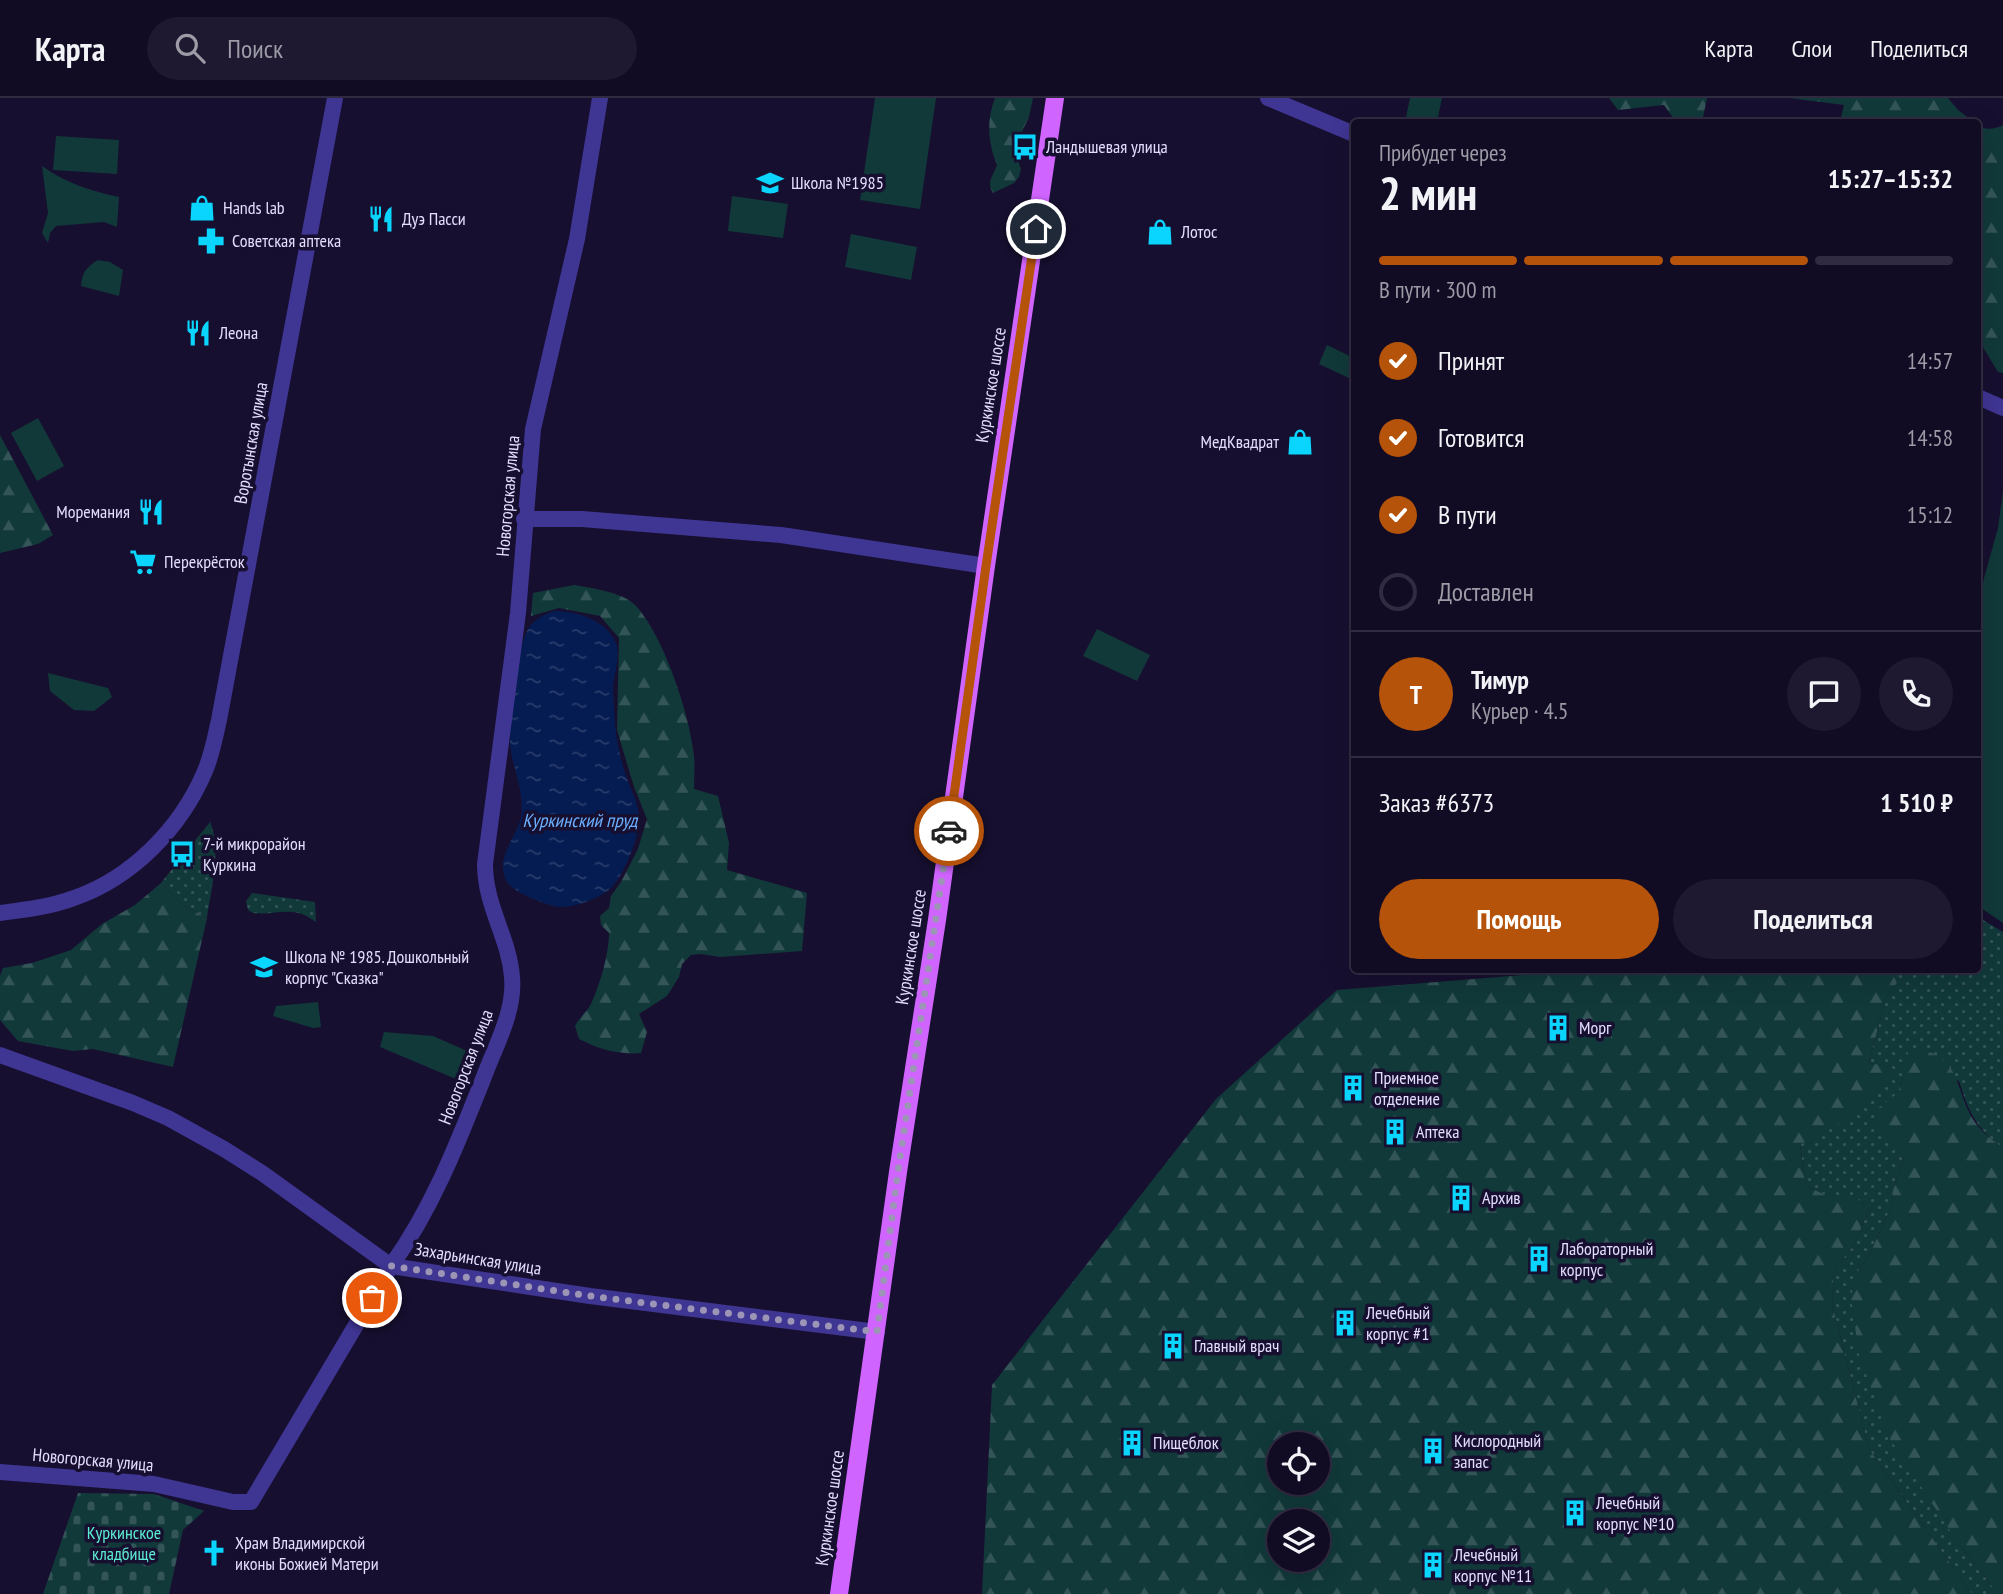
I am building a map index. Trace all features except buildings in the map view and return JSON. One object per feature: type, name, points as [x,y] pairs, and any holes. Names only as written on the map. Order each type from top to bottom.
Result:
[{"type":"main road","name":"Куркинское шоссе","points":[[839,1594],[1055,98]]},
{"type":"street","name":"Воротынская улица","points":[[0,913],[74,898],[104,884],[132,866],[158,843],[195,791],[205,769],[219,720],[335,98]]},
{"type":"street","name":"Новогорская улица","points":[[0,1472],[154,1484],[233,1502],[251,1502],[391,1266],[409,1241],[454,1152],[505,1023],[513,992],[506,952],[488,899],[485,864],[517,612],[533,429],[577,239],[600,98]]},
{"type":"street","points":[[1268,98],[1351,133]]},
{"type":"street","points":[[1981,398],[2003,408]]},
{"type":"street","points":[[524,519],[582,519],[781,535],[986,566]]},
{"type":"street","name":"Захарьинская улица","points":[[0,1055],[168,1118],[262,1173],[391,1266],[590,1296],[877,1332]]},
{"type":"green space","points":[[875,98],[936,98],[920,209],[860,200]]},
{"type":"green space","points":[[995,98],[1033,98],[1029,117],[1018,140],[1016,155],[1021,169],[1019,177],[1014,183],[993,193],[990,182],[997,165],[989,124]]},
{"type":"green space","points":[[1410,98],[1442,98],[1438,119],[1406,119]]},
{"type":"green space","points":[[1609,98],[1707,98],[1703,119],[1673,119],[1664,105],[1618,110]]},
{"type":"green space","points":[[1790,98],[1948,98],[1970,119],[1841,119],[1844,105]]},
{"type":"green space","points":[[2003,125],[2003,373],[1998,372],[1981,344],[1981,126],[1991,129]]},
{"type":"green space","points":[[56,136],[119,140],[117,174],[53,170]]},
{"type":"green space","points":[[42,166],[79,186],[119,197],[117,227],[104,222],[56,226],[50,233],[48,243],[42,233],[48,213]]},
{"type":"green space","points":[[732,196],[788,204],[783,238],[728,231]]},
{"type":"green space","points":[[851,234],[917,247],[911,280],[845,267]]},
{"type":"green space","points":[[98,260],[110,262],[123,270],[119,296],[81,286],[85,271]]},
{"type":"green space","points":[[1327,345],[1351,357],[1351,379],[1319,364]]},
{"type":"green space","points":[[38,418],[64,466],[37,481],[11,433]]},
{"type":"green space","points":[[0,435],[53,535],[38,544],[0,553]]},
{"type":"green space","points":[[2003,491],[2003,923],[1981,908],[1981,596],[1998,528]]},
{"type":"green space","points":[[574,585],[606,591],[629,601],[645,618],[655,635],[674,676],[687,719],[694,756],[694,789],[718,796],[729,843],[727,870],[807,893],[802,951],[720,957],[691,955],[682,964],[679,977],[667,996],[639,1014],[647,1032],[641,1053],[617,1052],[594,1046],[579,1039],[575,1026],[591,1004],[606,960],[609,933],[601,925],[600,916],[609,908],[611,896],[638,849],[647,819],[617,730],[619,638],[600,616],[559,608],[531,616],[533,593]]},
{"type":"green space","points":[[1097,629],[1150,655],[1137,681],[1083,656]]},
{"type":"green space","points":[[48,673],[108,688],[112,697],[94,711],[74,710],[50,691]]},
{"type":"green space","points":[[210,822],[215,857],[207,918],[182,904],[161,883]]},
{"type":"green space","points":[[161,883],[182,904],[207,918],[173,1067],[93,1049],[73,1051],[18,1041],[0,1020],[0,976],[3,968],[32,963],[71,950],[102,924],[135,905]]},
{"type":"green space","points":[[252,893],[315,902],[316,922],[300,913],[253,913],[248,910],[246,901]]},
{"type":"green space","points":[[1981,919],[2003,932],[2003,1148],[1986,1134],[1975,1119],[1959,1081],[1903,1063],[1903,1078],[1898,1093],[1903,1160],[1893,1190],[1892,1205],[1869,1256],[1856,1274],[1956,1540],[1998,1594],[1972,1594],[1869,1449],[1832,1304],[1834,1270],[1854,1245],[1869,1209],[1854,1196],[1828,1196],[1806,1186],[1800,1144],[1826,1130],[1896,1070],[1869,1062],[1886,997],[1897,983],[1892,973],[1981,973]]},
{"type":"green space","points":[[1546,973],[1892,973],[1897,983],[1886,997],[1869,1062],[1897,1070],[1856,1115],[1800,1145],[1806,1186],[1828,1196],[1854,1196],[1869,1209],[1854,1245],[1834,1270],[1832,1304],[1869,1449],[1972,1594],[982,1594],[992,1385],[1216,1099],[1337,990]]},
{"type":"green space","points":[[318,1002],[321,1027],[313,1028],[273,1016],[276,1006]]},
{"type":"green space","points":[[384,1032],[433,1036],[467,1051],[456,1079],[380,1047]]},
{"type":"green space","points":[[1910,1049],[1937,1055],[1945,1061],[1956,1078],[1975,1123],[2003,1148],[2003,1594],[1998,1594],[1956,1540],[1890,1439],[1859,1355],[1851,1297],[1856,1274],[1869,1256],[1892,1205],[1893,1190],[1903,1160],[1899,1145],[1882,1132],[1874,1111],[1898,1093],[1903,1078],[1903,1063]]},
{"type":"green space","name":"Куркинское кладбище","points":[[78,1493],[154,1494],[204,1511],[183,1530],[169,1594],[43,1594]]},
{"type":"water","name":"Куркинский пруд","points":[[554,611],[590,618],[606,628],[616,643],[618,654],[613,690],[616,733],[622,762],[639,814],[639,826],[630,855],[612,887],[600,896],[561,907],[515,890],[507,882],[503,864],[519,825],[522,808],[510,744],[517,668],[528,629],[536,620]]},
{"type":"way so far","points":[[372,1298],[391,1266],[590,1296],[877,1332],[898,1171],[949,831]]},
{"type":"place","name":"Ландышевая улица","points":[[1025,147]]},
{"type":"place","name":"Школа №1985","points":[[770,183]]},
{"type":"place","name":"Hands lab","points":[[202,208]]},
{"type":"place","name":"Дуэ Пасси","points":[[381,219]]},
{"type":"place","name":"Лотос","points":[[1160,232]]},
{"type":"place","name":"Советская аптека","points":[[211,241]]},
{"type":"place","name":"Леона","points":[[198,333]]},
{"type":"place","name":"МедКвадрат","points":[[1300,442]]},
{"type":"place","name":"Моремания","points":[[151,512]]},
{"type":"place","name":"Перекрёсток","points":[[143,562]]},
{"type":"place","name":"7-й микрорайон Куркина","points":[[182,854]]},
{"type":"place","name":"Школа № 1985. Дошкольный корпус \"Сказка\"","points":[[264,967]]},
{"type":"place","name":"Морг","points":[[1558,1028]]},
{"type":"place","name":"Приемное отделение","points":[[1353,1088]]},
{"type":"place","name":"Аптека","points":[[1395,1132]]},
{"type":"place","name":"Архив","points":[[1461,1198]]},
{"type":"place","name":"Лабораторный корпус","points":[[1539,1259]]},
{"type":"place","name":"Лечебный корпус #1","points":[[1345,1323]]},
{"type":"place","name":"Главный врач","points":[[1173,1346]]},
{"type":"place","name":"Пищеблок","points":[[1132,1443]]},
{"type":"place","name":"Кислородный запас","points":[[1433,1451]]},
{"type":"place","name":"Лечебный корпус №10","points":[[1575,1513]]},
{"type":"place","name":"Храм Владимирской иконы Божией Матери","points":[[214,1553]]},
{"type":"place","name":"Лечебный корпус №11","points":[[1433,1565]]},
{"type":"route","points":[[949,831],[1036,229]]}]
